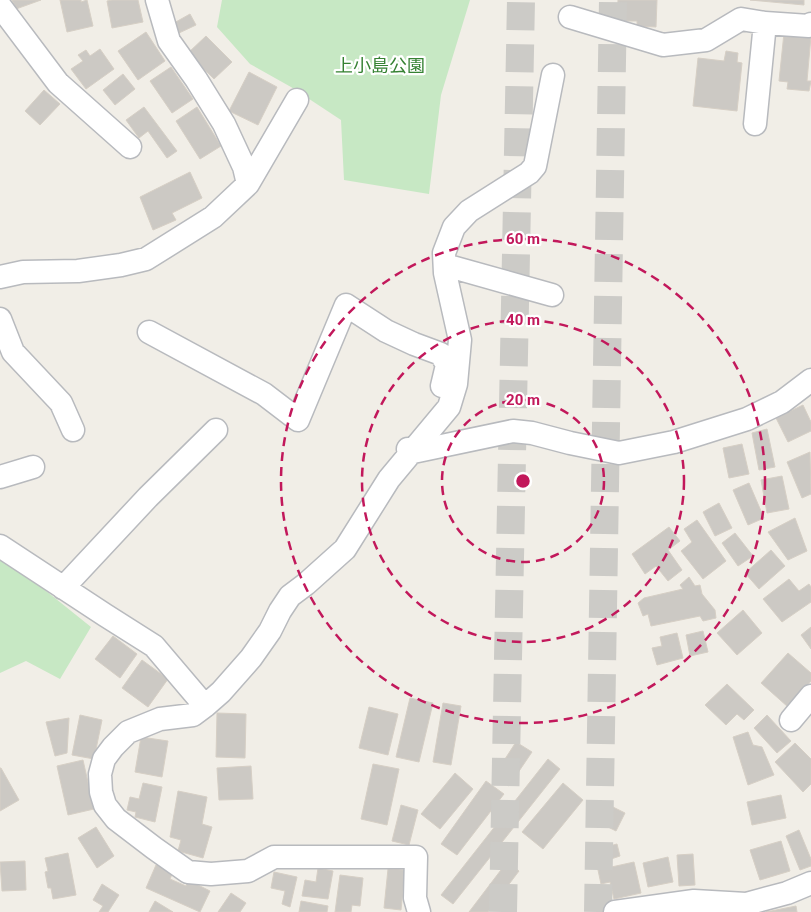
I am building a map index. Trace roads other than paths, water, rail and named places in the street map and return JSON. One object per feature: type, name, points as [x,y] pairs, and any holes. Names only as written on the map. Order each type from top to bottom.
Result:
[{"type":"street","points":[[157,0],[168,41],[196,79],[224,124],[244,167],[248,184]]},
{"type":"street","points":[[0,6],[58,83],[130,147]]},
{"type":"street","points":[[570,17],[663,45],[706,40],[741,19],[765,23],[809,26],[811,24]]},
{"type":"street","points":[[755,124],[765,23]]},
{"type":"street","points":[[418,912],[414,898],[416,857],[274,857],[248,871],[211,874],[188,872],[116,819],[105,805],[101,792],[100,774],[104,759],[112,747],[128,732],[160,719],[193,715],[221,692],[251,658],[270,631],[280,610],[290,596],[345,549],[389,478],[413,452],[449,407],[456,384],[460,340],[450,300],[444,253],[454,227],[469,211],[529,173],[535,166],[552,75]]},
{"type":"street","points":[[0,277],[22,272],[78,271],[121,265],[146,259],[213,216],[248,184],[297,100]]},
{"type":"street","points":[[445,265],[552,295]]},
{"type":"street","points":[[149,332],[264,394],[298,420],[346,305],[386,331],[441,354],[447,365],[444,381],[432,408],[404,440],[403,446],[413,452],[513,431],[532,433],[619,453],[674,442],[747,419],[782,402],[811,380]]},
{"type":"street","points":[[0,319],[12,352],[61,403],[73,430]]},
{"type":"street","points":[[64,588],[148,497],[216,430]]},
{"type":"street","points":[[0,477],[33,467]]},
{"type":"street","points":[[0,546],[154,646],[205,706]]},
{"type":"street","points":[[790,720],[811,696]]},
{"type":"street","points":[[615,912],[694,901],[746,904],[811,883]]},
{"type":"tunnel","points":[[503,912],[521,0]]},
{"type":"tunnel","points":[[598,912],[613,0]]},
{"type":"park label","name":"上小島公園","points":[[380,66]]}]
